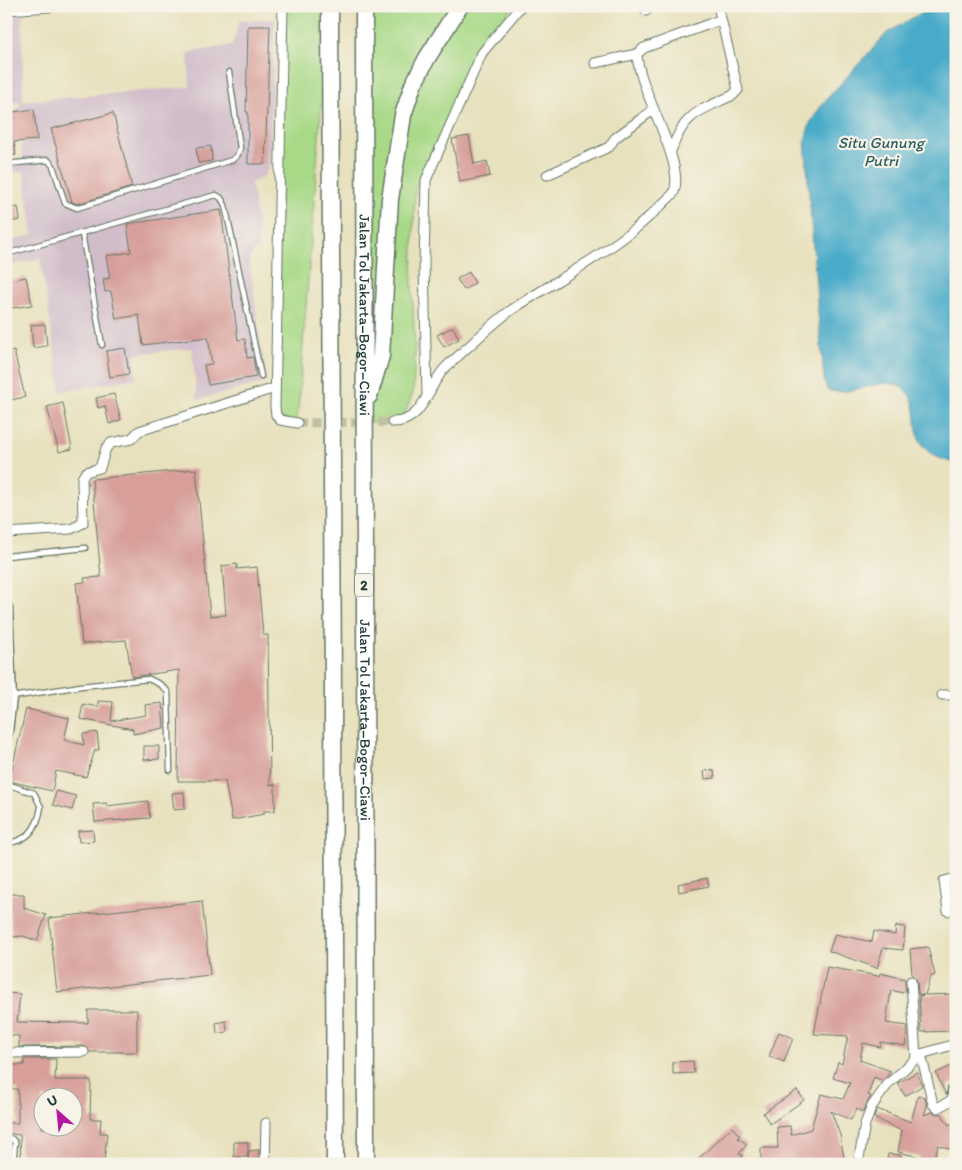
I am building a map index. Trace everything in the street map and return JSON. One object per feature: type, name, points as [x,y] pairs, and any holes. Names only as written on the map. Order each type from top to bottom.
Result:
[{"type":"highway","name":"Jalan Tol Jakarta–Bogor–Ciawi","points":[[330,6],[335,1164]]},
{"type":"highway","name":"Jalan Tol Jakarta–Bogor–Ciawi","points":[[364,6],[363,416],[366,1164]]},
{"type":"highway","points":[[363,416],[381,356],[390,198],[402,115],[413,85],[427,58],[460,6]]},
{"type":"street","points":[[283,6],[275,388],[277,418],[297,423]]},
{"type":"street","points":[[427,396],[424,263],[426,180],[482,53],[521,6]]},
{"type":"street","points":[[671,151],[685,121],[691,115],[733,95],[738,90],[718,6]]},
{"type":"street","points":[[6,10],[50,7]]},
{"type":"street","points":[[392,422],[401,422],[410,417],[425,403],[427,396],[443,370],[509,312],[555,284],[631,232],[673,194],[676,185],[671,151],[653,110],[637,62],[637,54],[639,50],[720,20]]},
{"type":"street","points":[[595,64],[637,54]]},
{"type":"street","points":[[547,175],[609,147],[615,138],[653,110]]},
{"type":"street","points":[[6,533],[71,529],[83,523],[82,478],[86,472],[100,468],[106,448],[111,443],[131,439],[139,431],[275,388]]},
{"type":"street","points":[[6,608],[10,698],[6,732]]},
{"type":"street","points":[[942,695],[956,695]]},
{"type":"street","points":[[948,911],[944,881],[956,878]]},
{"type":"street","points":[[912,981],[919,1056],[933,1104],[937,1108],[952,1100],[953,1090],[956,1087]]},
{"type":"street","points":[[858,1164],[865,1124],[872,1106],[888,1084],[919,1056],[956,1044]]},
{"type":"street","points":[[6,1053],[84,1052]]},
{"type":"street","points":[[265,1164],[266,1123]]},
{"type":"lane","points":[[6,164],[48,160],[53,166],[65,203],[77,208],[232,160],[237,156],[240,148],[230,72]]},
{"type":"lane","points":[[6,254],[82,234],[204,196],[216,195],[221,198],[225,205],[261,376]]},
{"type":"lane","points":[[82,234],[102,344]]},
{"type":"lane","points":[[6,556],[84,548]]},
{"type":"lane","points":[[10,698],[81,686],[149,680],[161,685],[168,692],[170,770]]},
{"type":"lane","points":[[6,784],[34,793],[42,807],[33,830],[24,839],[6,843]]},
{"type":"lane","points":[[6,1137],[12,1138],[14,1142],[13,1164]]},
{"type":"shaded area","points":[[6,6],[22,6],[23,101],[190,87],[188,53],[232,45],[239,21],[275,19],[270,165],[264,176],[251,183],[258,226],[258,247],[249,258],[266,382],[197,400],[192,348],[134,354],[136,378],[61,392],[40,258],[6,267],[6,242],[33,235],[24,171],[6,172],[6,160],[23,158],[17,110],[22,102],[6,103]]},
{"type":"green space","points":[[283,6],[329,6],[297,423],[277,418]]},
{"type":"green space","points":[[364,6],[514,6],[485,40],[463,78],[441,134],[415,188],[412,282],[415,351],[413,393],[401,422],[363,423]]},
{"type":"water","name":"Situ Gunung Putri","points":[[956,6],[956,463],[937,457],[925,448],[919,438],[914,405],[909,395],[899,386],[884,384],[836,392],[827,390],[824,379],[818,313],[805,140],[810,123],[823,103],[887,33],[919,14]]},
{"type":"building","points":[[248,26],[270,26],[265,164],[248,164],[248,112],[246,112]]},
{"type":"building","points":[[34,109],[37,140],[14,142],[16,155],[6,156],[6,113]]},
{"type":"building","points":[[113,113],[132,187],[77,204],[72,202],[51,129]]},
{"type":"building","points":[[469,136],[474,164],[487,161],[490,176],[460,182],[452,139]]},
{"type":"building","points":[[211,146],[212,161],[198,163],[196,148]]},
{"type":"building","points":[[18,207],[20,220],[9,222],[7,209]]},
{"type":"building","points":[[221,210],[238,340],[245,339],[247,358],[253,357],[256,377],[208,385],[204,365],[212,364],[208,337],[143,345],[139,315],[116,319],[111,291],[105,292],[103,279],[110,278],[106,256],[131,252],[127,224]]},
{"type":"building","points":[[469,272],[475,283],[464,290],[457,279]]},
{"type":"building","points":[[26,277],[32,305],[6,309],[6,281]]},
{"type":"building","points":[[45,324],[47,346],[33,348],[31,325]]},
{"type":"building","points":[[453,327],[459,339],[444,347],[437,335]]},
{"type":"building","points":[[125,348],[129,374],[110,377],[106,351]]},
{"type":"building","points":[[14,351],[25,397],[6,401],[6,353]]},
{"type":"building","points":[[114,394],[121,420],[109,424],[105,406],[98,408],[96,398]]},
{"type":"building","points":[[63,403],[72,449],[59,452],[47,407]]},
{"type":"building","points":[[196,469],[210,616],[226,615],[222,566],[237,564],[237,569],[257,567],[263,635],[268,635],[270,785],[275,784],[275,811],[264,811],[264,814],[232,820],[225,781],[178,781],[179,670],[132,677],[126,640],[82,644],[76,583],[85,582],[84,578],[101,577],[92,479]]},
{"type":"building","points":[[98,701],[113,702],[111,721],[146,715],[145,705],[162,703],[164,728],[133,734],[133,729],[80,719],[83,704],[98,707]]},
{"type":"building","points":[[26,709],[69,718],[64,740],[84,745],[83,734],[97,732],[99,750],[95,750],[86,777],[56,771],[52,791],[9,781]]},
{"type":"building","points":[[144,746],[159,746],[159,759],[144,760]]},
{"type":"building","points":[[714,770],[715,778],[705,779],[704,771]]},
{"type":"building","points":[[56,791],[76,796],[72,810],[53,805]]},
{"type":"building","points":[[184,792],[185,809],[174,810],[172,793]]},
{"type":"building","points":[[148,801],[150,818],[95,822],[93,804],[107,803],[107,806]]},
{"type":"building","points":[[93,830],[94,841],[79,842],[78,831]]},
{"type":"building","points":[[707,878],[709,886],[679,892],[678,884]]},
{"type":"building","points":[[9,894],[24,894],[24,908],[46,915],[37,941],[23,936],[12,937]]},
{"type":"building","points":[[202,901],[210,975],[57,992],[49,918]]},
{"type":"building","points":[[896,926],[905,927],[903,950],[883,948],[877,968],[829,951],[835,934],[872,942],[874,931],[895,935]]},
{"type":"building","points":[[928,947],[935,975],[930,977],[925,995],[954,994],[956,1031],[921,1032],[919,996],[924,995],[918,994],[917,980],[912,975],[910,949]]},
{"type":"building","points":[[827,967],[879,976],[880,973],[905,979],[905,991],[903,993],[891,990],[886,1023],[908,1026],[905,1046],[881,1042],[880,1047],[863,1043],[860,1060],[891,1071],[883,1081],[874,1077],[868,1095],[871,1096],[863,1112],[856,1109],[851,1120],[831,1111],[840,1135],[844,1158],[812,1161],[812,1164],[761,1164],[761,1148],[778,1148],[777,1127],[790,1126],[791,1135],[811,1129],[821,1094],[843,1099],[850,1083],[833,1078],[838,1062],[842,1064],[848,1036],[814,1034]]},
{"type":"building","points":[[6,993],[20,994],[17,1022],[88,1023],[88,1010],[137,1010],[137,1052],[90,1052],[84,1046],[19,1047],[19,1036],[6,1035]]},
{"type":"building","points":[[226,1021],[227,1032],[217,1033],[216,1023]]},
{"type":"building","points":[[779,1032],[793,1038],[784,1062],[769,1056]]},
{"type":"building","points":[[24,1059],[56,1059],[55,1080],[91,1080],[90,1119],[101,1119],[100,1133],[107,1133],[104,1164],[21,1164],[20,1135],[6,1133],[7,1123],[18,1123],[18,1089],[6,1089],[6,1065],[24,1065]]},
{"type":"building","points":[[693,1061],[694,1073],[673,1074],[673,1062]]},
{"type":"building","points":[[956,1064],[956,1081],[948,1086],[946,1095],[936,1073]]},
{"type":"building","points":[[917,1072],[922,1086],[905,1096],[898,1083]]},
{"type":"building","points":[[797,1090],[804,1100],[770,1124],[763,1113]]},
{"type":"building","points":[[918,1096],[925,1097],[927,1106],[924,1115],[932,1112],[941,1113],[949,1125],[956,1121],[954,1133],[956,1133],[956,1151],[938,1145],[933,1164],[919,1164],[920,1157],[898,1152],[902,1131],[874,1118],[877,1109],[911,1122]]},
{"type":"building","points":[[732,1127],[740,1136],[738,1138],[747,1144],[739,1154],[743,1155],[739,1164],[707,1164],[699,1158]]},
{"type":"building","points":[[234,1142],[248,1142],[248,1157],[234,1157]]},
{"type":"building","points":[[259,1150],[259,1164],[249,1164],[248,1151]]},
{"type":"building","points":[[888,1154],[901,1155],[900,1164],[886,1164]]},
{"type":"tunnel","points":[[297,423],[392,422]]}]
